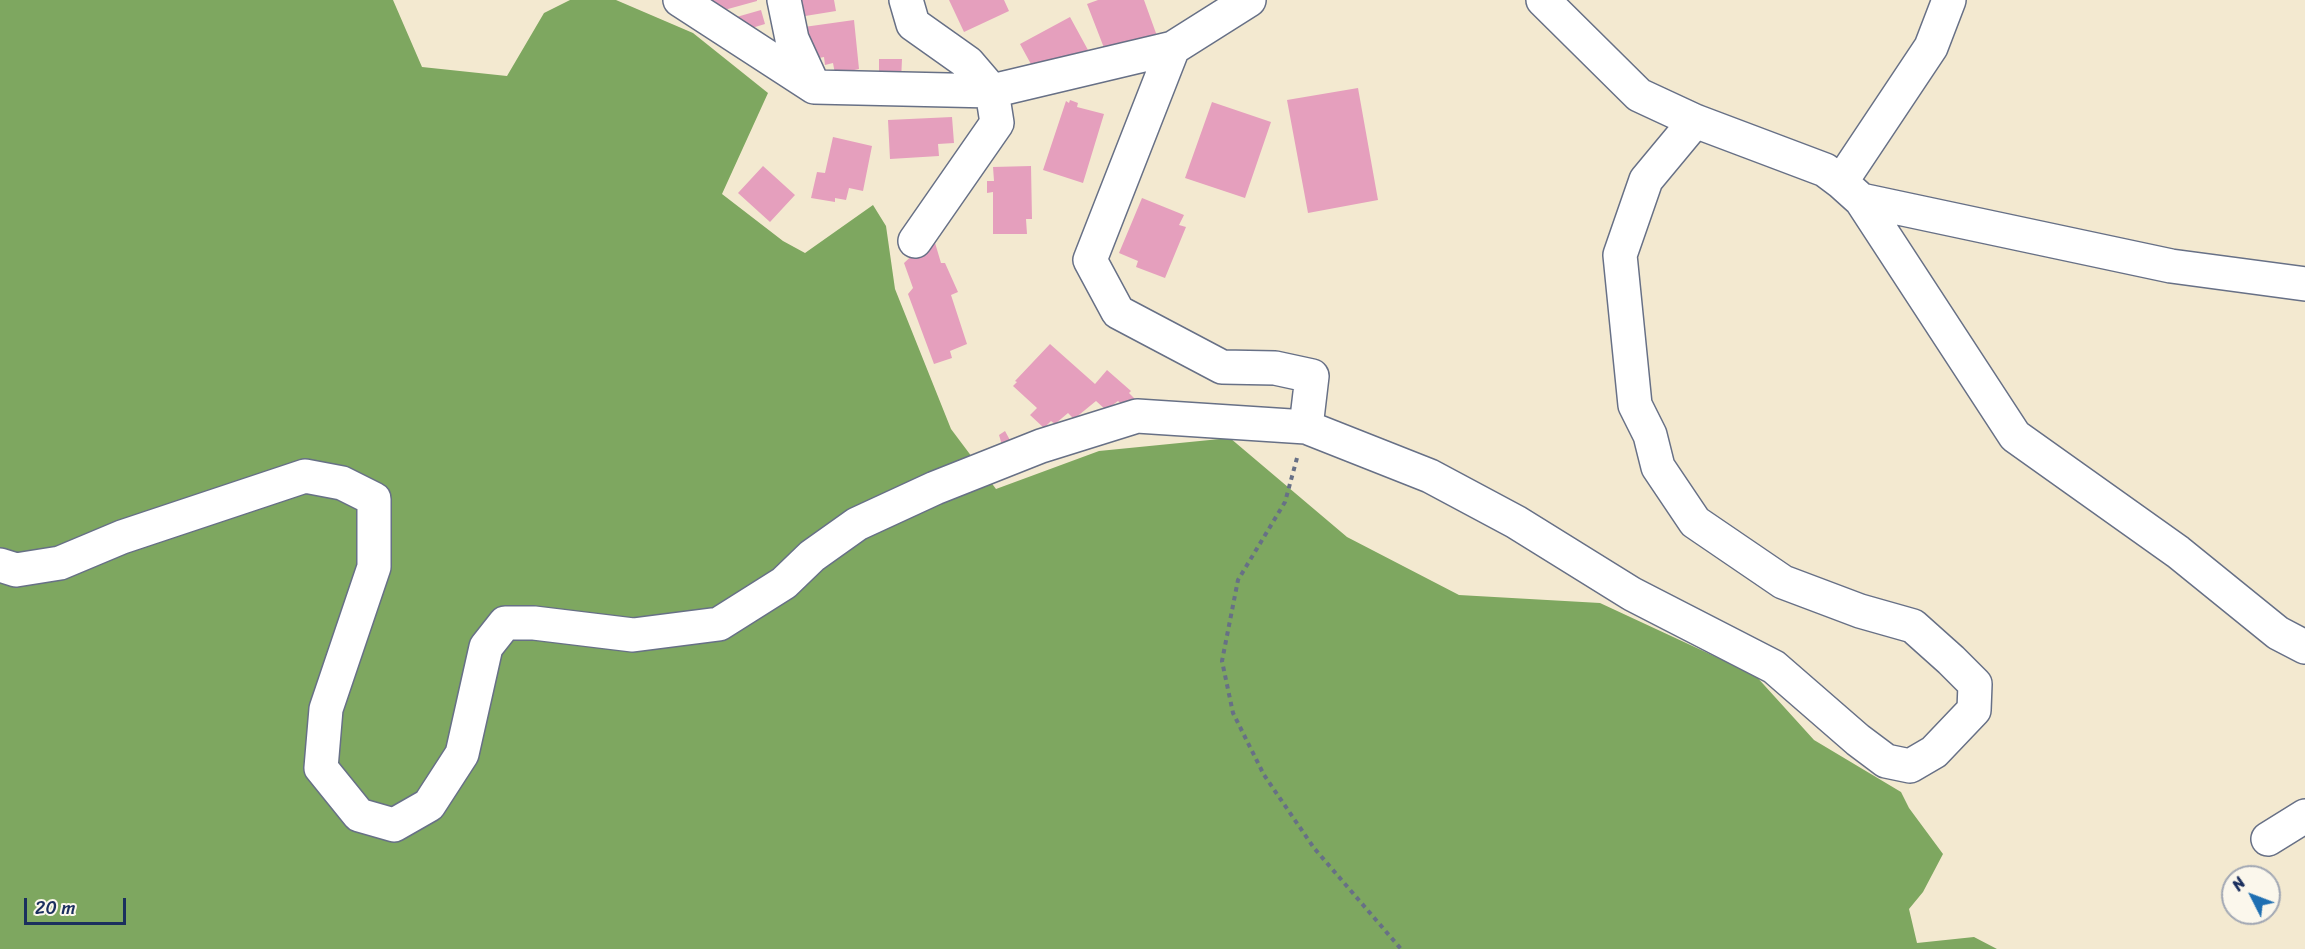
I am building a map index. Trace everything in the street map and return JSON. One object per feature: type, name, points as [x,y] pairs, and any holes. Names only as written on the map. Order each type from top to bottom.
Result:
[{"type":"street","points":[[680,0],[814,87],[992,91],[1173,48],[1249,0]]},
{"type":"street","points":[[784,0],[792,39],[814,87]]},
{"type":"street","points":[[906,0],[913,24],[968,63],[992,91],[997,123],[915,241]]},
{"type":"street","points":[[1543,0],[1639,95],[1695,121],[1825,170],[1851,191],[2015,436],[2178,552],[2278,633],[2305,647]]},
{"type":"street","points":[[1851,191],[1931,47],[1949,0]]},
{"type":"street","points":[[1173,48],[1090,260],[1118,312],[1222,367],[1275,368],[1312,376],[1306,427]]},
{"type":"street","points":[[0,565],[16,570],[60,563],[122,537],[305,476],[342,483],[374,499],[374,567],[326,709],[321,768],[359,815],[394,825],[429,805],[462,754],[486,647],[505,623],[534,623],[633,635],[719,624],[784,582],[812,556],[857,524],[934,488],[1041,446],[1137,416],[1306,427],[1430,476],[1516,522],[1632,594],[1774,667],[1858,740],[1886,761],[1910,766],[1934,752],[1974,710],[1975,684],[1913,626],[1860,611],[1783,582],[1695,522],[1658,467],[1650,435],[1635,405],[1620,255],[1646,180],[1695,121]]},
{"type":"street","points":[[1851,191],[2171,266],[2305,284]]},
{"type":"street","points":[[2268,839],[2305,816]]},
{"type":"path","points":[[1306,427],[1285,502],[1238,580],[1222,661],[1233,713],[1264,775],[1314,848],[1401,949]]},
{"type":"green space","points":[[0,0],[393,0],[422,67],[507,76],[544,13],[570,0],[616,0],[693,33],[768,93],[722,194],[783,241],[805,253],[873,205],[886,226],[895,289],[951,429],[996,489],[1099,451],[1230,438],[1347,537],[1459,595],[1600,603],[1755,675],[1814,740],[1901,792],[1909,808],[1943,854],[1923,892],[1909,909],[1917,943],[1974,937],[1997,949],[0,949]]},
{"type":"building","points":[[708,0],[757,0],[757,1],[717,12]]},
{"type":"building","points":[[796,0],[834,0],[836,11],[799,17]]},
{"type":"building","points":[[949,0],[1004,0],[1009,11],[964,32]]},
{"type":"building","points":[[1098,0],[1144,0],[1157,36],[1106,53],[1087,4]]},
{"type":"building","points":[[761,10],[765,24],[735,33],[733,18]]},
{"type":"building","points":[[1070,17],[1088,50],[1038,77],[1020,44]]},
{"type":"building","points":[[854,20],[859,69],[835,74],[833,63],[825,65],[824,57],[809,60],[804,27]]},
{"type":"building","points":[[879,59],[902,59],[901,81],[879,80]]},
{"type":"building","points":[[1358,88],[1378,200],[1308,213],[1287,100]]},
{"type":"building","points":[[1070,100],[1078,103],[1077,107],[1104,114],[1083,183],[1043,170],[1066,101],[1069,103]]},
{"type":"building","points":[[1212,102],[1271,122],[1245,198],[1185,178]]},
{"type":"building","points":[[952,117],[954,143],[938,144],[939,156],[890,159],[888,120]]},
{"type":"building","points":[[833,137],[872,146],[863,191],[849,188],[846,200],[835,198],[835,202],[811,198],[817,172],[825,173]]},
{"type":"building","points":[[763,166],[795,195],[770,222],[738,193]]},
{"type":"building","points":[[1031,166],[1032,219],[1026,219],[1027,234],[993,234],[993,192],[987,193],[987,181],[994,181],[993,167]]},
{"type":"building","points":[[1142,198],[1184,215],[1179,225],[1186,227],[1165,278],[1136,267],[1138,261],[1119,253]]},
{"type":"building","points":[[933,236],[941,263],[945,263],[958,292],[951,295],[967,344],[950,351],[952,358],[934,364],[908,294],[913,288],[904,263]]},
{"type":"building","points":[[1050,344],[1095,384],[1107,370],[1131,391],[1129,393],[1135,399],[1124,406],[1118,401],[1106,410],[1096,401],[1074,419],[1068,413],[1055,424],[1051,421],[1044,428],[1030,415],[1037,408],[1013,386],[1017,382],[1015,381]]},
{"type":"building","points":[[1005,431],[1011,442],[1002,445],[999,435]]}]
